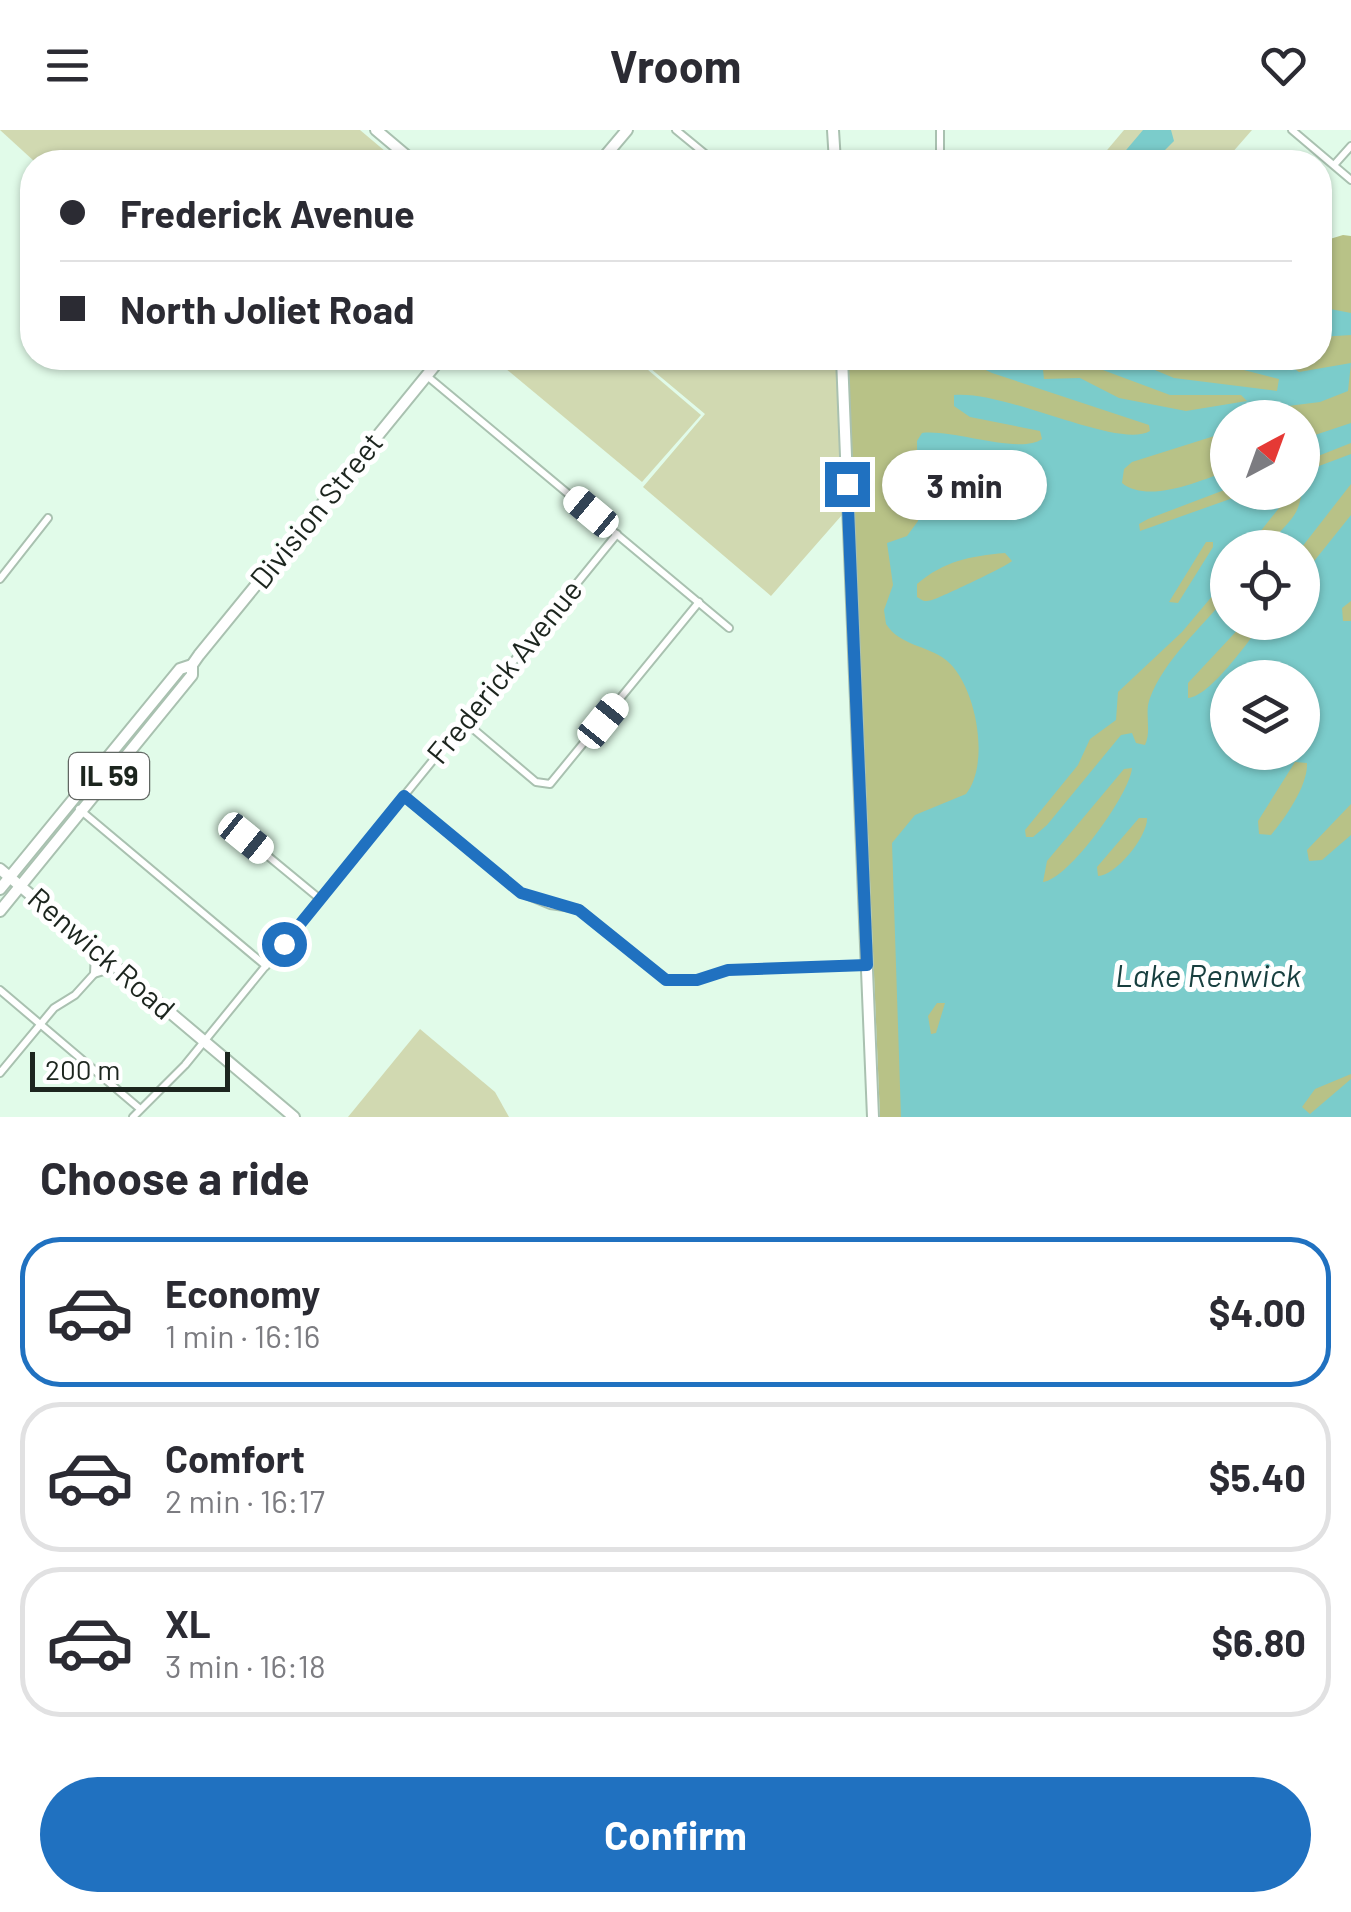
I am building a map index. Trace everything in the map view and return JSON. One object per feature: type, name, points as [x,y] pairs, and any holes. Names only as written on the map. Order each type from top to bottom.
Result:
[{"type":"main road","points":[[610,150],[627,130]]},
{"type":"main road","points":[[378,131],[400,150]]},
{"type":"main road","name":"Division Street","points":[[10,877],[180,668],[192,665],[432,370]]},
{"type":"main road","points":[[843,370],[872,1117]]},
{"type":"main road","name":"Division Street","points":[[20,885],[192,675],[192,665]]},
{"type":"main road","name":"Renwick Road","points":[[0,868],[290,1116]]},
{"type":"main road","name":"IL 59","points":[[0,890],[10,877]]},
{"type":"main road","name":"IL 59","points":[[0,911],[20,885]]},
{"type":"street","points":[[676,130],[700,150]]},
{"type":"street","points":[[1292,130],[1316,150]]},
{"type":"street","points":[[1351,146],[1334,165],[1351,180]]},
{"type":"street","points":[[427,376],[728,628]]},
{"type":"street","points":[[0,579],[48,518]]},
{"type":"street","name":"Frederick Avenue","points":[[133,1117],[204,1042],[617,534]]},
{"type":"street","points":[[465,722],[545,785],[554,781],[700,602]]},
{"type":"street","points":[[404,796],[521,893],[579,910],[666,980],[697,980],[728,970],[867,965]]},
{"type":"street","points":[[72,802],[266,966]]},
{"type":"street","points":[[246,838],[320,899]]},
{"type":"street","points":[[94,974],[95,950]]},
{"type":"street","points":[[0,1073],[40,1025],[94,974],[116,967]]},
{"type":"street","points":[[0,990],[139,1108]]},
{"type":"green space","points":[[0,130],[360,130],[384,150],[22,150]]},
{"type":"green space","points":[[1124,130],[1252,130],[1234,150],[1107,150]]},
{"type":"green space","name":"Lake Renwick","points":[[1351,236],[1351,1117],[880,1117],[849,370],[1332,370],[1332,238]]},
{"type":"green space","points":[[507,370],[648,370],[701,415],[642,482]]},
{"type":"green space","points":[[652,370],[836,370],[842,515],[771,596],[643,487],[705,414]]},
{"type":"green space","points":[[420,1029],[495,1092],[509,1117],[348,1117]]},
{"type":"water","points":[[1143,130],[1171,130],[1174,141],[1165,150],[1126,150]]},
{"type":"water","points":[[1332,309],[1351,313],[1351,335],[1332,336]]},
{"type":"water","name":"Lake Renwick","points":[[1351,363],[1348,391],[1320,402],[1246,400],[1241,395],[1170,395],[1103,370],[1155,370],[1174,378],[1277,391],[1279,379],[1244,370],[1332,370],[1332,366]]},
{"type":"water","name":"Lake Renwick","points":[[986,370],[1043,370],[1044,379],[1080,378],[1119,398],[1186,411],[1210,407],[1210,437],[1132,462],[1124,469],[1122,483],[1146,491],[1174,489],[1210,477],[1210,495],[1148,519],[1139,524],[1140,531],[1210,506],[1210,510],[1277,510],[1262,530],[1210,530],[1210,542],[1206,542],[1169,602],[1178,603],[1210,552],[1210,599],[1182,632],[1118,692],[1116,720],[1090,739],[1078,765],[1025,830],[1026,837],[1033,837],[1047,825],[1121,735],[1132,733],[1136,743],[1145,745],[1148,704],[1156,684],[1210,616],[1210,640],[1228,640],[1188,683],[1188,698],[1210,685],[1210,770],[1290,770],[1258,821],[1259,834],[1271,835],[1300,791],[1306,770],[1320,770],[1320,660],[1234,660],[1250,640],[1320,640],[1320,554],[1351,515],[1351,601],[1342,608],[1343,621],[1351,621],[1351,804],[1307,850],[1309,861],[1322,860],[1351,835],[1351,1074],[1315,1089],[1302,1107],[1310,1114],[1351,1079],[1351,1117],[901,1117],[892,843],[915,815],[966,794],[974,780],[979,744],[972,705],[956,671],[939,655],[899,637],[886,624],[884,610],[893,585],[887,543],[907,536],[918,521],[917,441],[922,433],[1018,444],[1042,439],[1040,431],[970,417],[954,406],[954,395],[1002,401],[1113,433],[1135,435],[1150,431],[1149,425]],"holes":[[[950,456],[1004,466],[1005,469],[986,475],[950,461]],[[1005,553],[1012,561],[938,598],[925,601],[917,597],[917,584],[947,565]],[[1132,768],[1110,815],[1082,852],[1054,878],[1043,882],[1047,861],[1124,769]],[[1139,818],[1147,818],[1137,844],[1122,862],[1098,876],[1097,867]],[[937,1003],[945,1003],[936,1033],[931,1034],[928,1016]]]},
{"type":"water","points":[[1351,423],[1351,443],[1320,455],[1320,433]]},
{"type":"water","points":[[1351,454],[1351,484],[1315,530],[1282,530],[1296,510],[1320,510],[1320,466]]},
{"type":"route","points":[[284,944],[404,796],[521,893],[550,905],[579,910],[666,980],[697,980],[728,970],[867,965],[847,484]]}]
